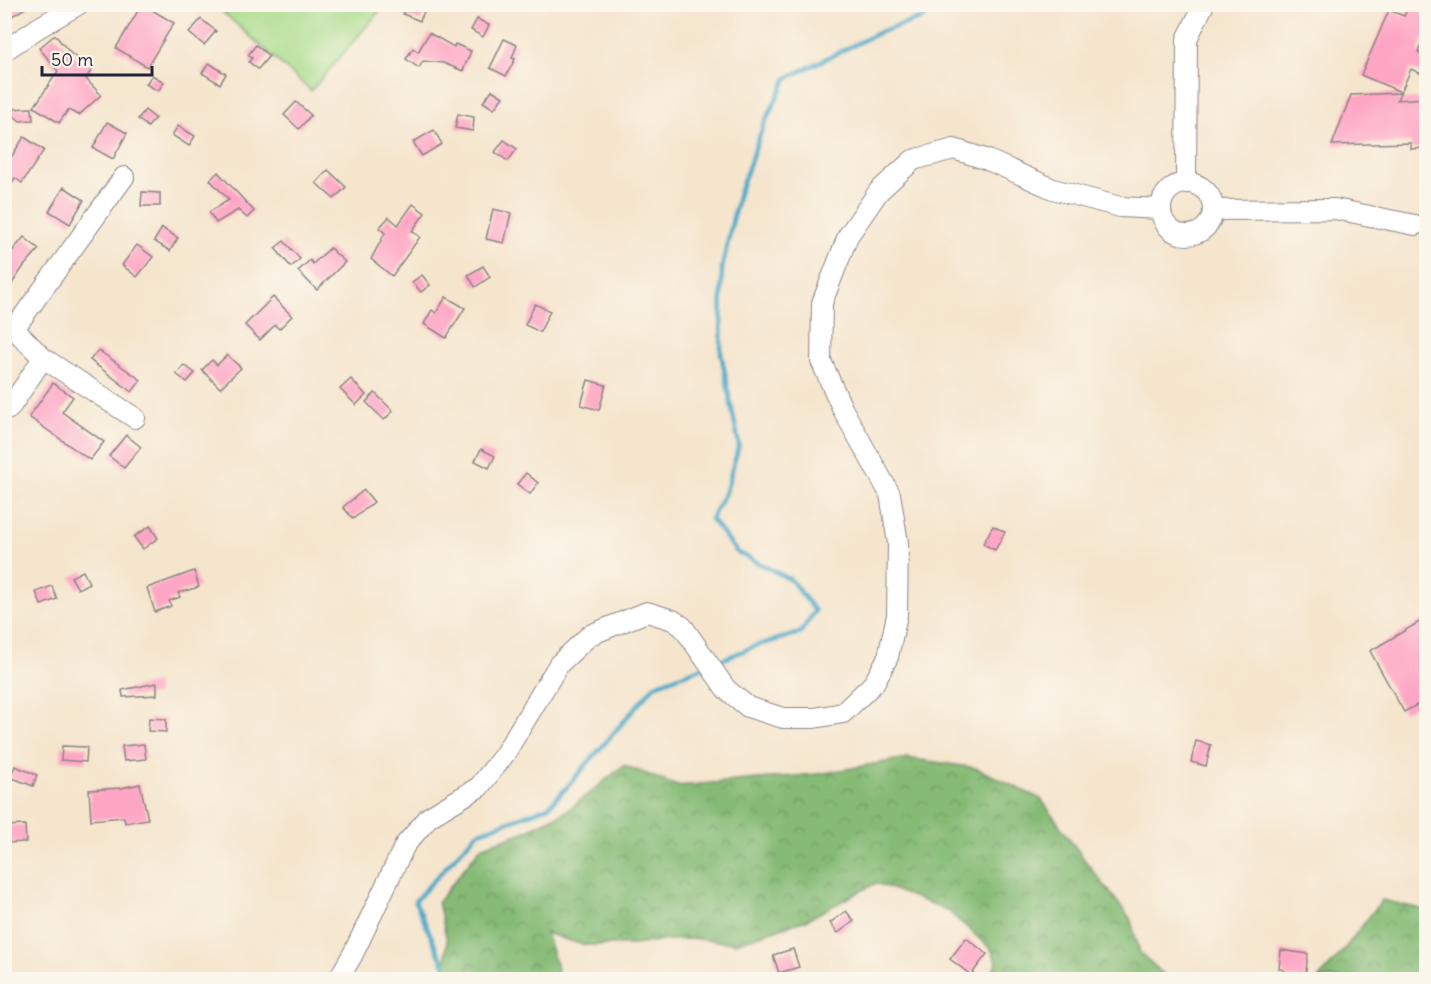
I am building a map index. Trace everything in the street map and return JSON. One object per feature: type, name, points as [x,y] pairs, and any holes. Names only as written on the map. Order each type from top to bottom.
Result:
[{"type":"street","points":[[4,51],[79,4]]},
{"type":"street","points":[[1186,183],[1187,39],[1204,4]]},
{"type":"street","points":[[338,980],[353,954],[405,845],[429,817],[479,787],[504,755],[558,664],[590,635],[647,612],[673,620],[684,627],[726,689],[748,707],[783,718],[814,718],[843,713],[874,683],[888,657],[897,615],[898,543],[890,494],[843,410],[821,362],[822,303],[848,236],[879,191],[913,160],[954,149],[988,160],[1053,189],[1120,207],[1161,209]]},
{"type":"street","points":[[124,177],[9,327],[43,358],[135,418]]},
{"type":"street","points":[[1186,183],[1198,185],[1205,190],[1210,197],[1213,210],[1205,228],[1190,235],[1173,231],[1162,217],[1161,209],[1167,193],[1173,187],[1186,183]]},
{"type":"street","points":[[1213,210],[1335,209],[1415,225]]},
{"type":"street","points":[[4,411],[9,409],[43,358]]},
{"type":"green space","points":[[215,5],[385,5],[311,91]]},
{"type":"green space","points":[[907,758],[976,768],[1041,799],[1130,918],[1140,953],[1169,979],[988,979],[997,963],[991,949],[947,910],[876,883],[806,920],[735,943],[698,939],[663,940],[635,945],[583,945],[546,933],[558,971],[556,979],[444,979],[447,940],[438,902],[481,847],[526,831],[567,811],[624,765],[677,786],[819,774]]},
{"type":"green space","points":[[1382,900],[1426,910],[1426,979],[1318,979],[1339,956]]},
{"type":"building","points":[[4,4],[32,4],[4,21]]},
{"type":"building","points":[[142,4],[174,23],[147,67],[116,48]]},
{"type":"building","points":[[406,4],[425,9],[420,21],[403,14]]},
{"type":"building","points":[[1410,4],[1426,4],[1426,31],[1418,52],[1426,56],[1426,76],[1411,69],[1401,92],[1361,75],[1389,10],[1404,16]]},
{"type":"building","points":[[201,19],[216,31],[204,45],[189,33]]},
{"type":"building","points":[[477,19],[489,25],[483,37],[471,30]]},
{"type":"building","points":[[429,33],[454,47],[455,44],[471,51],[463,71],[443,63],[423,61],[419,68],[406,59],[413,48],[418,52]]},
{"type":"building","points":[[55,35],[71,54],[93,67],[86,79],[101,95],[79,115],[68,110],[59,123],[34,107],[58,71],[39,48]]},
{"type":"building","points":[[504,39],[517,45],[512,58],[515,59],[506,76],[490,68]]},
{"type":"building","points":[[256,45],[269,56],[258,69],[249,62],[252,58],[248,55]]},
{"type":"building","points":[[209,63],[226,74],[220,84],[202,73]]},
{"type":"building","points":[[152,75],[164,82],[158,91],[146,84]]},
{"type":"building","points":[[492,90],[503,97],[494,109],[483,102]]},
{"type":"building","points":[[1400,93],[1397,100],[1426,98],[1426,148],[1411,149],[1411,143],[1332,145],[1351,95]]},
{"type":"building","points":[[296,102],[311,115],[299,129],[284,115]]},
{"type":"building","points":[[32,108],[33,120],[20,121],[6,109]]},
{"type":"building","points":[[145,110],[155,118],[148,127],[138,119]]},
{"type":"building","points":[[458,114],[474,117],[473,131],[455,128]]},
{"type":"building","points":[[107,122],[127,133],[113,159],[93,148]]},
{"type":"building","points":[[178,126],[195,136],[189,146],[172,135]]},
{"type":"building","points":[[434,130],[442,144],[422,156],[413,142]]},
{"type":"building","points":[[24,137],[44,150],[22,183],[15,178],[4,198],[4,168]]},
{"type":"building","points":[[504,140],[517,149],[508,161],[495,152]]},
{"type":"building","points":[[328,170],[346,187],[334,199],[316,183]]},
{"type":"building","points":[[218,172],[254,211],[247,218],[238,210],[216,223],[209,212],[229,200],[210,180]]},
{"type":"building","points":[[64,187],[84,200],[70,224],[49,211]]},
{"type":"building","points":[[142,192],[160,193],[160,206],[141,206]]},
{"type":"building","points":[[413,204],[425,213],[412,231],[420,237],[392,276],[371,259],[385,233],[379,228],[389,217],[398,225]]},
{"type":"building","points":[[493,209],[511,213],[504,243],[486,239]]},
{"type":"building","points":[[162,228],[178,238],[170,251],[154,241]]},
{"type":"building","points":[[24,237],[39,249],[4,295],[4,261]]},
{"type":"building","points":[[284,241],[300,259],[291,267],[275,248]]},
{"type":"building","points":[[137,245],[153,257],[137,277],[122,265]]},
{"type":"building","points":[[330,248],[345,262],[317,290],[298,271],[310,260],[313,264]]},
{"type":"building","points":[[483,266],[490,277],[475,287],[468,275]]},
{"type":"building","points":[[422,275],[430,285],[421,292],[412,282]]},
{"type":"building","points":[[273,297],[292,316],[279,329],[275,325],[260,340],[245,325]]},
{"type":"building","points":[[446,297],[465,308],[446,338],[424,324],[432,310],[436,313]]},
{"type":"building","points":[[535,304],[550,311],[540,332],[525,325]]},
{"type":"building","points":[[98,350],[141,380],[132,392],[90,360]]},
{"type":"building","points":[[227,355],[241,368],[220,388],[202,370],[212,360],[217,365]]},
{"type":"building","points":[[184,365],[195,373],[187,382],[176,374]]},
{"type":"building","points":[[351,379],[366,395],[356,405],[340,389]]},
{"type":"building","points":[[588,380],[606,385],[599,410],[581,405]]},
{"type":"building","points":[[53,383],[73,397],[62,412],[104,442],[90,460],[29,417]]},
{"type":"building","points":[[375,393],[393,411],[384,420],[366,402]]},
{"type":"building","points":[[126,435],[141,447],[124,468],[109,456]]},
{"type":"building","points":[[481,449],[495,456],[489,468],[475,461]]},
{"type":"building","points":[[526,473],[538,483],[530,494],[517,484]]},
{"type":"building","points":[[364,490],[374,502],[353,519],[343,507]]},
{"type":"building","points":[[150,526],[158,538],[143,549],[134,537]]},
{"type":"building","points":[[993,526],[1005,532],[995,550],[983,544]]},
{"type":"building","points":[[83,571],[89,583],[78,589],[71,577]]},
{"type":"building","points":[[194,571],[199,587],[178,593],[180,597],[169,601],[171,606],[155,612],[147,588]]},
{"type":"building","points":[[52,586],[57,599],[41,605],[36,592]]},
{"type":"building","points":[[1426,618],[1426,700],[1404,712],[1370,651]]},
{"type":"building","points":[[157,683],[157,695],[123,697],[122,690]]},
{"type":"building","points":[[149,718],[166,719],[166,732],[148,731]]},
{"type":"building","points":[[1196,741],[1211,745],[1206,766],[1191,762]]},
{"type":"building","points":[[144,744],[146,759],[124,761],[122,746]]},
{"type":"building","points":[[62,746],[87,747],[86,762],[61,760]]},
{"type":"building","points":[[15,766],[37,775],[33,786],[10,777]]},
{"type":"building","points":[[140,784],[148,819],[125,823],[124,817],[91,820],[89,790]]},
{"type":"building","points":[[25,825],[26,842],[4,843],[4,826]]},
{"type":"building","points":[[846,911],[854,921],[838,933],[830,923]]},
{"type":"building","points":[[966,938],[987,954],[971,975],[950,959]]},
{"type":"building","points":[[793,949],[799,967],[779,973],[773,955]]},
{"type":"building","points":[[1281,950],[1308,954],[1305,980],[1283,978],[1284,970],[1279,969]]},
{"type":"waterway","points":[[714,663],[755,646],[800,633],[815,611],[791,580],[737,552],[711,519],[726,491],[739,445],[721,353],[722,268],[738,196],[764,124],[787,78],[880,32],[925,17],[932,4]]},
{"type":"waterway","points":[[451,980],[415,901],[477,833],[548,807],[655,685],[706,666]]}]
